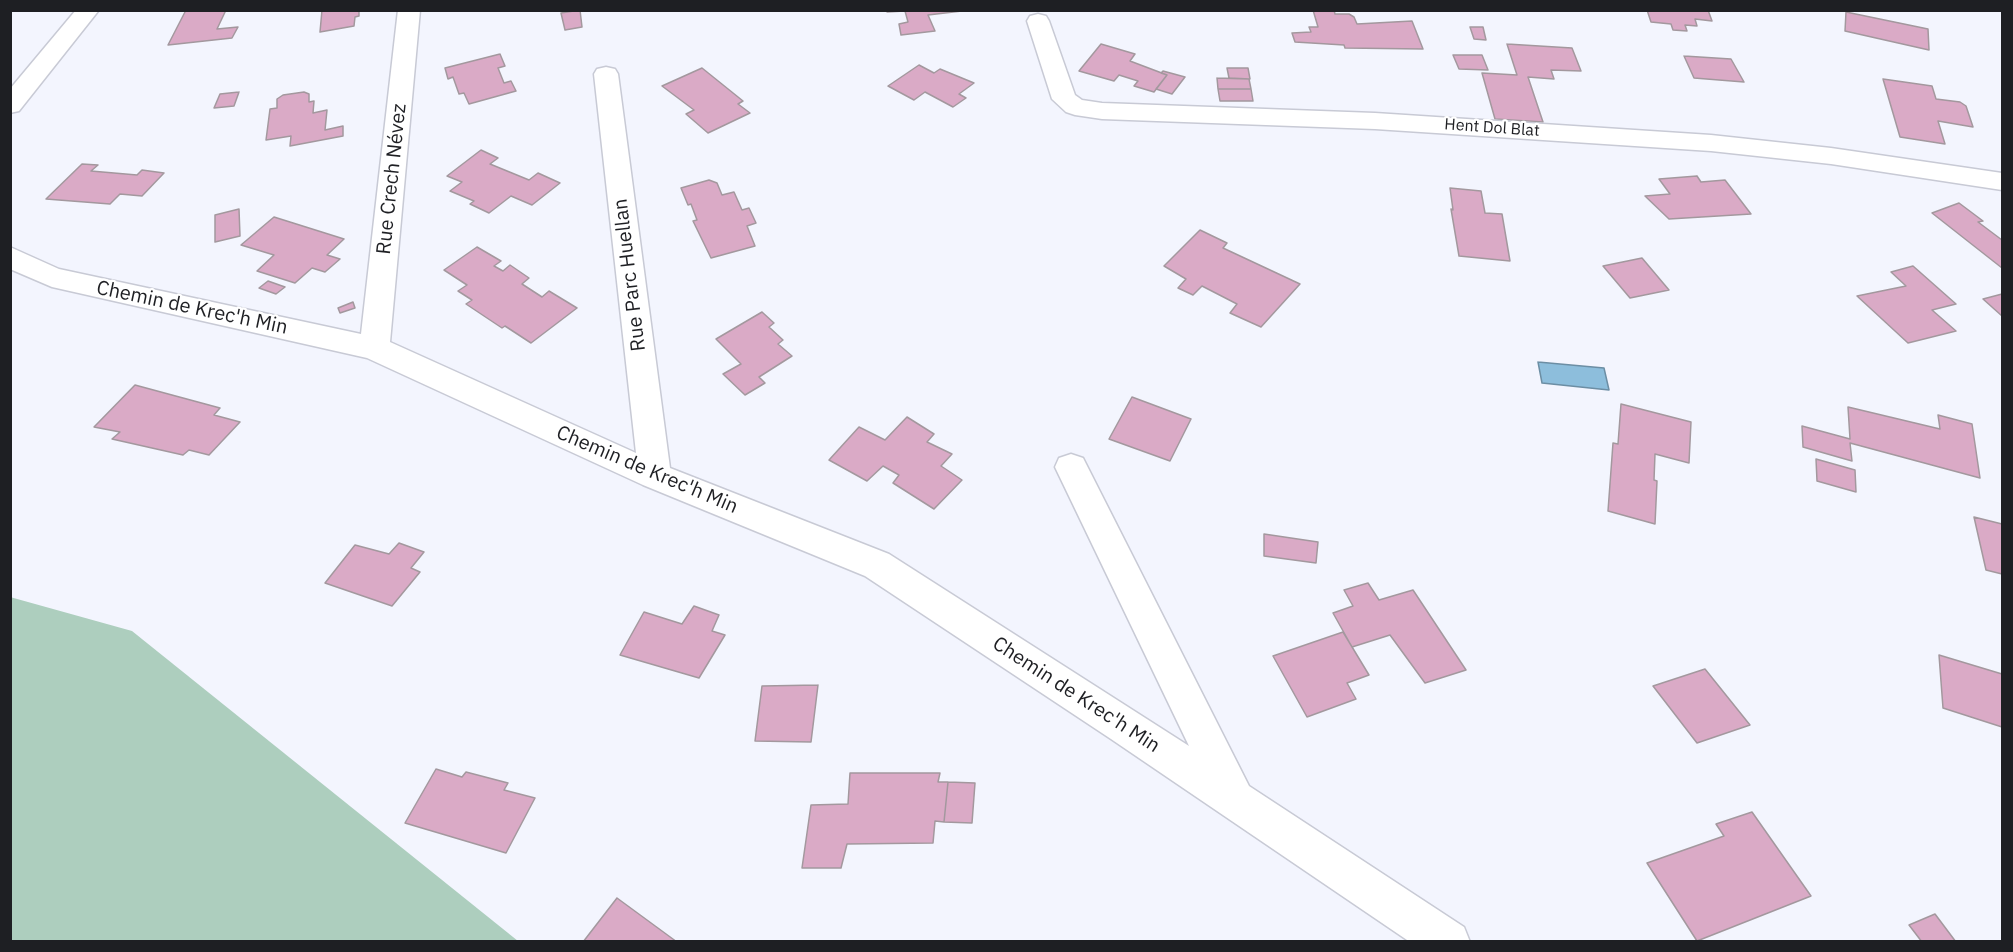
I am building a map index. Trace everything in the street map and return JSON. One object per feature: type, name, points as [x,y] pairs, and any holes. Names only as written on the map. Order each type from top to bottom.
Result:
[{"type":"street","points":[[10,106],[88,10]]},
{"type":"street","name":"Rue Crech Névez","points":[[374,348],[409,10]]},
{"type":"street","name":"Hent Dol Blat","points":[[1038,21],[1064,99],[1075,108],[1102,111],[1375,121],[1711,143],[1831,156],[2002,182]]},
{"type":"street","name":"Rue Parc Huellan","points":[[606,74],[655,476]]},
{"type":"street","name":"Chemin de Krec'h Min","points":[[10,257],[52,277],[374,348],[655,476],[877,565],[1449,942]]},
{"type":"street","points":[[1071,467],[1234,799]]},
{"type":"green space","points":[[10,597],[132,631],[518,941],[11,941]]},
{"type":"water","points":[[1538,362],[1604,368],[1609,390],[1542,383]]},
{"type":"building","points":[[186,10],[226,10],[217,29],[238,27],[232,38],[168,45]]},
{"type":"building","points":[[322,10],[359,10],[359,16],[355,17],[354,26],[320,32]]},
{"type":"building","points":[[580,10],[582,27],[565,30],[561,13]]},
{"type":"building","points":[[886,10],[962,11],[928,15],[935,31],[901,35],[899,24],[908,22],[905,11],[887,12]]},
{"type":"building","points":[[1313,10],[1334,10],[1335,14],[1349,14],[1354,17],[1357,24],[1412,21],[1423,49],[1345,48],[1344,45],[1295,42],[1292,33],[1311,32],[1309,27],[1318,27]]},
{"type":"building","points":[[1647,10],[1708,10],[1712,21],[1695,19],[1697,26],[1685,25],[1687,31],[1673,30],[1671,24],[1651,22]]},
{"type":"building","points":[[1846,12],[1928,29],[1929,50],[1845,31]]},
{"type":"building","points":[[1470,27],[1483,27],[1486,40],[1474,39]]},
{"type":"building","points":[[1101,44],[1135,54],[1130,61],[1167,75],[1154,92],[1134,86],[1138,81],[1119,75],[1114,81],[1079,71]]},
{"type":"building","points":[[1507,44],[1572,48],[1581,71],[1551,70],[1554,79],[1528,77],[1543,122],[1495,119],[1482,73],[1517,75]]},
{"type":"building","points":[[500,54],[505,66],[498,68],[504,83],[511,81],[516,91],[469,104],[464,93],[459,94],[453,77],[448,79],[445,68]]},
{"type":"building","points":[[1453,55],[1482,55],[1488,70],[1459,69]]},
{"type":"building","points":[[1684,56],[1731,59],[1744,82],[1694,78]]},
{"type":"building","points":[[919,65],[934,73],[940,69],[974,83],[959,94],[966,98],[953,107],[925,92],[914,100],[888,86]]},
{"type":"building","points":[[702,68],[743,101],[738,104],[750,113],[708,133],[686,114],[694,110],[662,86]]},
{"type":"building","points":[[1227,68],[1248,68],[1250,79],[1229,78]]},
{"type":"building","points":[[1163,71],[1185,77],[1172,94],[1156,89],[1167,75],[1161,73]]},
{"type":"building","points":[[1217,78],[1249,79],[1251,89],[1218,89]]},
{"type":"building","points":[[1883,79],[1932,86],[1936,99],[1960,102],[1966,106],[1973,127],[1938,121],[1945,144],[1900,137]]},
{"type":"building","points":[[1218,89],[1251,89],[1253,101],[1220,101]]},
{"type":"building","points":[[239,92],[234,106],[214,108],[220,94]]},
{"type":"building","points":[[304,92],[309,94],[309,102],[314,101],[313,113],[327,110],[325,130],[343,126],[343,136],[290,146],[291,136],[266,140],[270,109],[277,108],[277,99],[283,95]]},
{"type":"building","points":[[481,150],[498,158],[490,164],[529,180],[538,173],[560,183],[532,205],[511,196],[489,213],[470,204],[474,201],[450,191],[462,182],[447,176]]},
{"type":"building","points":[[82,164],[98,165],[91,171],[137,175],[142,170],[164,173],[142,196],[120,194],[110,204],[46,199]]},
{"type":"building","points":[[1697,176],[1701,182],[1725,180],[1751,214],[1669,219],[1645,196],[1670,194],[1659,179]]},
{"type":"building","points":[[709,180],[717,183],[722,195],[734,192],[742,210],[749,208],[756,223],[747,226],[755,246],[711,258],[693,221],[697,220],[691,204],[688,205],[681,188]]},
{"type":"building","points":[[1450,188],[1481,191],[1485,213],[1502,214],[1510,261],[1459,256]]},
{"type":"building","points":[[1959,203],[1983,221],[1978,222],[2002,240],[2002,268],[1932,213]]},
{"type":"building","points":[[239,209],[240,236],[215,242],[215,215]]},
{"type":"building","points":[[274,217],[344,239],[327,255],[340,259],[325,272],[312,268],[295,283],[257,271],[274,255],[241,245]]},
{"type":"building","points":[[1200,230],[1227,243],[1223,248],[1300,284],[1261,327],[1230,313],[1237,304],[1202,286],[1193,295],[1178,288],[1186,279],[1164,266]]},
{"type":"building","points":[[477,247],[501,261],[494,266],[503,271],[510,265],[529,278],[522,284],[542,297],[549,291],[577,308],[531,343],[505,326],[502,328],[466,304],[472,300],[458,291],[467,285],[444,270]]},
{"type":"building","points":[[1642,258],[1669,290],[1630,298],[1603,266]]},
{"type":"building","points":[[1913,266],[1956,304],[1932,310],[1956,331],[1908,343],[1857,296],[1906,286],[1891,272]]},
{"type":"building","points":[[268,281],[285,287],[276,294],[259,288]]},
{"type":"building","points":[[2002,294],[2002,316],[1983,299]]},
{"type":"building","points":[[353,302],[355,308],[340,313],[338,308]]},
{"type":"building","points":[[762,312],[774,323],[769,327],[783,340],[778,344],[792,356],[759,377],[765,383],[745,395],[723,374],[741,364],[716,339]]},
{"type":"building","points":[[135,385],[220,408],[214,415],[240,422],[209,455],[189,450],[183,455],[112,439],[120,432],[94,427]]},
{"type":"building","points":[[1132,397],[1191,419],[1170,461],[1109,439]]},
{"type":"building","points":[[1621,404],[1691,422],[1689,463],[1655,454],[1654,480],[1657,481],[1655,524],[1608,511],[1613,443],[1618,444]]},
{"type":"building","points":[[1848,407],[1940,429],[1938,415],[1972,424],[1980,478],[1850,443],[1852,461],[1803,447],[1802,426],[1850,439]]},
{"type":"building","points":[[907,417],[934,434],[927,442],[952,454],[941,466],[962,480],[934,509],[893,483],[899,475],[883,466],[867,481],[829,460],[859,427],[885,440]]},
{"type":"building","points":[[1816,459],[1855,470],[1856,492],[1817,481]]},
{"type":"building","points":[[1974,517],[2002,524],[2002,574],[1986,570]]},
{"type":"building","points":[[1264,534],[1318,542],[1316,563],[1264,556]]},
{"type":"building","points":[[399,543],[424,552],[411,568],[420,572],[392,606],[325,583],[355,545],[389,554]]},
{"type":"building","points":[[1368,583],[1379,600],[1413,590],[1466,670],[1425,683],[1390,635],[1352,647],[1333,613],[1353,606],[1344,590]]},
{"type":"building","points":[[694,606],[719,615],[712,631],[725,635],[699,678],[620,655],[644,612],[682,624]]},
{"type":"building","points":[[1343,632],[1369,675],[1347,683],[1356,699],[1307,717],[1273,656]]},
{"type":"building","points":[[1939,655],[2002,674],[2002,727],[1943,708]]},
{"type":"building","points":[[1705,669],[1750,725],[1697,743],[1653,686]]},
{"type":"building","points":[[818,685],[811,742],[755,741],[762,686]]},
{"type":"building","points":[[436,769],[462,777],[466,772],[508,783],[504,790],[535,798],[506,853],[405,823]]},
{"type":"building","points":[[850,773],[940,773],[938,782],[948,782],[944,822],[935,821],[933,843],[847,844],[841,868],[802,868],[811,805],[848,804]]},
{"type":"building","points":[[948,782],[975,783],[972,823],[944,822]]},
{"type":"building","points":[[1752,812],[1811,896],[1697,941],[1647,863],[1724,836],[1716,824]]},
{"type":"building","points":[[617,898],[677,942],[583,942]]},
{"type":"building","points":[[1935,914],[1956,942],[1922,942],[1909,925]]}]
